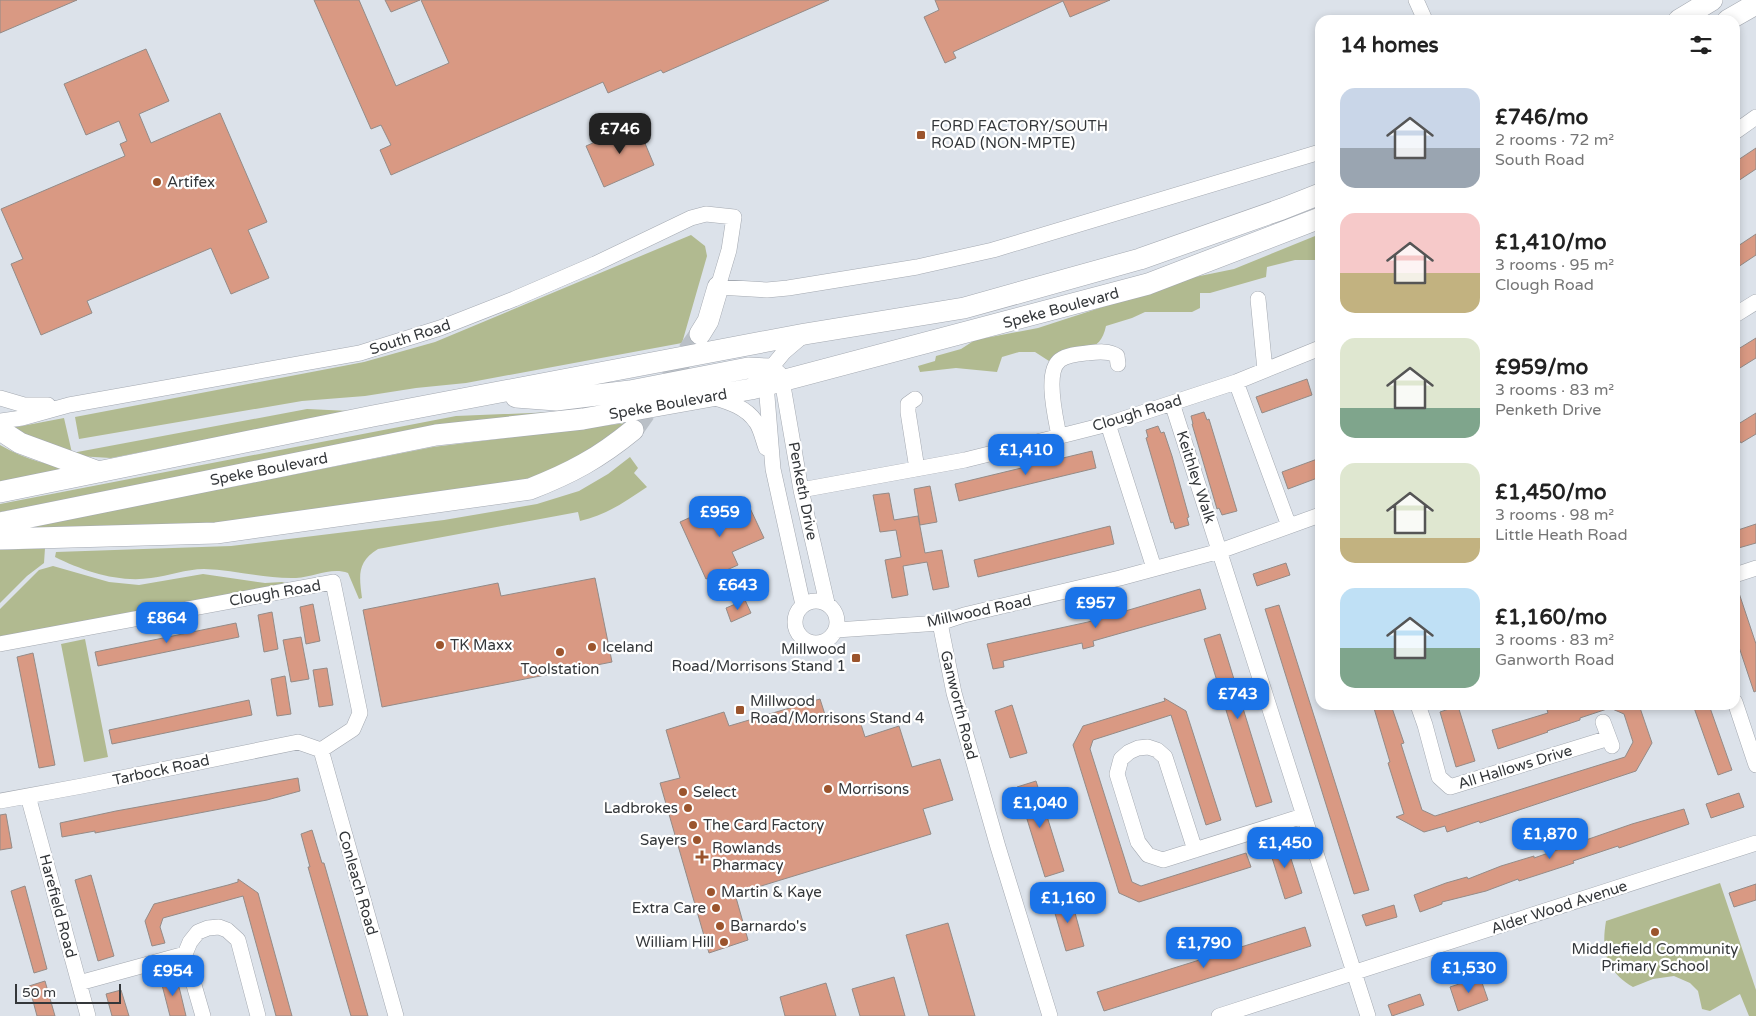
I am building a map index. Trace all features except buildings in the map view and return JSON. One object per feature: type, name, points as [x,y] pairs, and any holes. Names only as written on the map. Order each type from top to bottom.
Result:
[{"type":"highway","points":[[1675,15],[1697,0]]},
{"type":"highway","points":[[1687,15],[1712,0]]},
{"type":"highway","points":[[1737,15],[1756,4]]},
{"type":"highway","name":"Speke Boulevard","points":[[0,492],[488,394],[805,334],[964,308],[1140,259],[1315,196]]},
{"type":"highway","name":"Speke Boulevard","points":[[0,523],[436,435],[583,419],[708,396],[1148,284],[1315,220]]},
{"type":"highway","points":[[700,334],[708,321],[718,287]]},
{"type":"highway","points":[[488,394],[556,400],[630,391],[748,368],[773,378]]},
{"type":"highway","points":[[0,430],[20,443],[100,472]]},
{"type":"highway","points":[[0,539],[216,533],[530,489],[564,476],[594,459],[633,430]]},
{"type":"street","points":[[1416,0],[1423,15]]},
{"type":"street","points":[[1740,128],[1756,117]]},
{"type":"street","points":[[718,287],[767,290],[788,288],[958,258],[993,250],[1315,153]]},
{"type":"street","name":"South Road","points":[[0,420],[22,418],[69,405],[360,353],[440,328],[514,299],[595,264],[691,218],[706,214],[734,217],[729,250],[718,287]]},
{"type":"street","points":[[1258,299],[1265,370]]},
{"type":"street","points":[[1740,312],[1756,302]]},
{"type":"street","points":[[773,378],[784,352],[805,334]]},
{"type":"street","name":"Clough Road","points":[[801,490],[965,460],[1108,424],[1236,382],[1315,350]]},
{"type":"street","points":[[1059,436],[1052,401],[1054,368],[1058,361],[1079,354],[1103,352],[1112,353],[1117,356],[1118,364]]},
{"type":"street","name":"Penketh Drive","points":[[773,378],[773,469]]},
{"type":"street","name":"Penketh Drive","points":[[708,396],[728,402],[746,411],[757,423],[773,469],[803,605],[795,618],[795,625],[801,637],[807,641],[814,643],[822,642],[832,636],[838,621],[836,614],[826,603],[801,490],[773,378]]},
{"type":"street","points":[[1236,382],[1289,526]]},
{"type":"street","name":"South Road","points":[[0,398],[24,405],[69,405]]},
{"type":"street","points":[[915,400],[908,404],[908,412],[917,469]]},
{"type":"street","name":"Keithley Walk","points":[[1172,404],[1368,1016]]},
{"type":"street","points":[[1108,424],[1154,568]]},
{"type":"street","name":"Millwood Road","points":[[836,630],[940,623],[964,615],[1120,578],[1220,551],[1315,517]]},
{"type":"street","points":[[1740,573],[1756,568]]},
{"type":"street","name":"Clough Road","points":[[0,644],[333,582],[360,713],[353,729],[321,750]]},
{"type":"street","points":[[803,605],[817,600],[826,603]]},
{"type":"street","name":"Ganworth Road","points":[[940,623],[954,693],[998,847],[1050,1016]]},
{"type":"street","name":"All Hallows Drive","points":[[1420,710],[1439,777],[1450,787],[1610,743],[1603,722]]},
{"type":"street","points":[[1738,710],[1756,765]]},
{"type":"street","name":"Tarbock Road","points":[[0,801],[298,742],[321,750]]},
{"type":"street","points":[[1195,850],[1165,757],[1157,750],[1148,747],[1138,748],[1129,752],[1121,759],[1117,774],[1138,842],[1148,855],[1164,860],[1303,816]]},
{"type":"street","name":"Conleach Road","points":[[321,750],[396,1016]]},
{"type":"street","name":"Harefield Road","points":[[28,796],[88,1016]]},
{"type":"street","name":"Alder Wood Avenue","points":[[1220,1016],[1756,844]]},
{"type":"street","points":[[203,1016],[185,954],[190,942],[198,932],[208,928],[219,927],[227,930],[238,940],[258,1016]]},
{"type":"street","points":[[79,983],[185,954]]},
{"type":"green space","points":[[691,235],[705,246],[707,256],[682,343],[466,383],[365,396],[302,401],[79,439],[75,417],[364,362],[435,342]]},
{"type":"green space","points":[[1315,236],[1315,260],[1295,260],[1267,267],[1266,277],[1210,293],[1200,293],[1200,308],[1192,312],[1145,312],[1106,326],[1099,342],[1094,346],[1058,354],[1049,361],[1035,352],[1019,352],[1002,357],[997,372],[956,368],[920,372],[918,366],[935,361],[936,356],[961,349],[975,340],[1038,328],[1195,277],[1234,269]]},
{"type":"green space","points":[[307,409],[350,411],[111,458],[61,455],[1,430],[64,418],[72,453]]},
{"type":"green space","points":[[554,412],[0,512],[0,504],[456,416]]},
{"type":"green space","points":[[626,423],[575,463],[527,479],[221,524],[0,529],[237,486],[433,447]]},
{"type":"green space","points":[[0,445],[19,455],[39,462],[81,470],[0,485]]},
{"type":"green space","points":[[630,457],[638,468],[634,473],[647,487],[615,507],[580,521],[578,512],[378,549],[363,564],[360,576],[362,598],[359,599],[348,573],[342,571],[284,578],[204,569],[151,578],[126,579],[89,571],[55,557],[56,552],[231,546],[444,520],[537,504],[579,491],[608,474]]},
{"type":"green space","points":[[45,548],[44,563],[27,576],[0,603],[0,550]]},
{"type":"green space","points":[[53,566],[109,582],[139,585],[203,574],[265,583],[282,582],[289,584],[0,641],[0,609],[39,570]]},
{"type":"green space","points":[[85,639],[108,757],[84,762],[61,644]]},
{"type":"green space","points":[[1720,883],[1756,990],[1756,1016],[1749,1016],[1740,994],[1710,1011],[1702,1009],[1698,991],[1690,983],[1674,976],[1653,979],[1633,987],[1617,974],[1607,959],[1604,942],[1606,921]]},
{"type":"tunnel","points":[[633,430],[700,334]]},
{"type":"place","name":"FORD FACTORY/SOUTH ROAD (NON-MPTE)","points":[[921,135]]},
{"type":"place","name":"Artifex","points":[[157,182]]},
{"type":"place","name":"TK Maxx","points":[[440,645]]},
{"type":"place","name":"Iceland","points":[[592,647]]},
{"type":"place","name":"Toolstation","points":[[560,652]]},
{"type":"place","name":"Millwood Road/Morrisons Stand 1","points":[[856,658]]},
{"type":"place","name":"Millwood Road/Morrisons Stand 4","points":[[740,710]]},
{"type":"place","name":"Morrisons","points":[[828,789]]},
{"type":"place","name":"Select","points":[[683,792]]},
{"type":"place","name":"Ladbrokes","points":[[688,808]]},
{"type":"place","name":"The Card Factory","points":[[693,825]]},
{"type":"place","name":"Sayers","points":[[697,840]]},
{"type":"place","name":"Rowlands Pharmacy","points":[[702,857]]},
{"type":"place","name":"Martin & Kaye","points":[[711,892]]},
{"type":"place","name":"Extra Care","points":[[716,908]]},
{"type":"place","name":"Barnardo's","points":[[720,926]]},
{"type":"place","name":"Middlefield Community Primary School","points":[[1655,932]]},
{"type":"place","name":"William Hill","points":[[724,942]]}]
